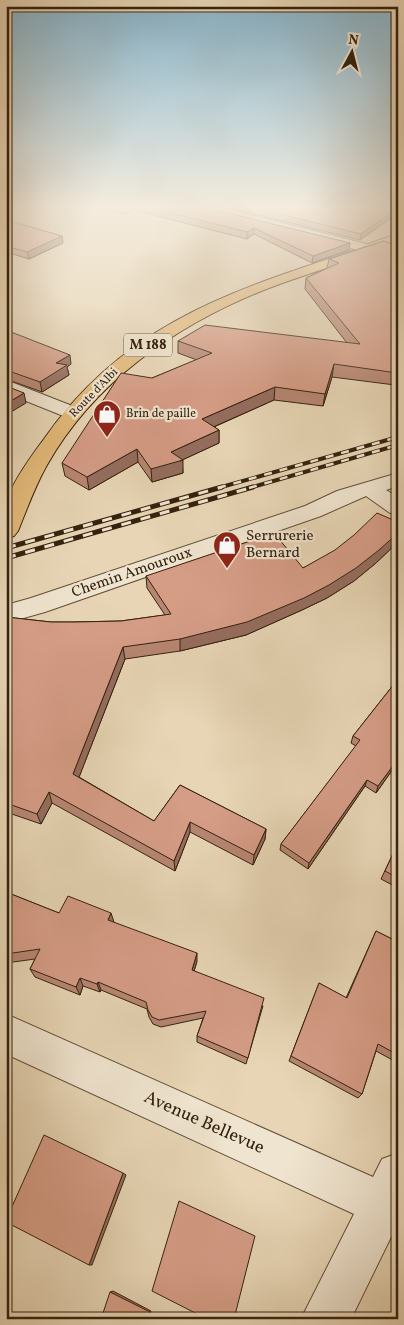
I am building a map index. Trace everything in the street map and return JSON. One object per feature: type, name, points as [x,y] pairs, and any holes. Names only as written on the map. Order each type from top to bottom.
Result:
[{"type":"main road","name":"Route d'Albi","points":[[10,516],[41,457],[73,413],[115,370],[163,334],[186,320],[260,286],[311,269]]},
{"type":"street","points":[[6,386],[73,413]]},
{"type":"street","name":"Chemin Amouroux","points":[[6,614],[36,606],[313,510],[350,506],[386,496],[398,479]]},
{"type":"street","name":"Avenue Bellevue","points":[[6,1034],[393,1199]]},
{"type":"street","points":[[325,1319],[393,1199]]},
{"type":"building","points":[[326,269],[398,269],[397,373],[334,364],[325,394],[275,387],[202,419],[219,430],[171,452],[183,460],[151,469],[137,449],[87,477],[62,463],[121,373],[152,378],[212,353],[178,341],[205,325],[360,344],[306,278]]},
{"type":"building","points":[[6,330],[70,355],[56,363],[67,365],[40,382],[6,370]]},
{"type":"building","points":[[6,386],[24,393],[6,404]]},
{"type":"building","points":[[377,513],[398,522],[398,533],[356,568],[329,585],[304,598],[247,622],[180,639],[123,647],[73,774],[154,821],[180,785],[266,829],[254,855],[190,822],[174,861],[49,792],[37,814],[6,803],[6,617],[51,622],[74,622],[121,621],[171,614],[146,576],[274,533],[303,568],[335,550]]},
{"type":"building","points":[[398,679],[398,759],[378,786],[367,780],[309,863],[281,844],[360,740],[353,736]]},
{"type":"building","points":[[398,843],[398,878],[385,871]]},
{"type":"building","points":[[6,892],[59,913],[68,896],[111,913],[108,920],[197,953],[192,970],[264,998],[248,1058],[197,1036],[206,1011],[159,1020],[152,1017],[146,1002],[98,982],[97,984],[80,978],[76,987],[30,969],[40,949],[6,954]]},
{"type":"building","points":[[376,931],[398,942],[398,1055],[378,1044],[362,1094],[291,1056],[319,983],[347,998]]},
{"type":"building","points":[[44,1135],[123,1173],[89,1265],[6,1222]]},
{"type":"building","points":[[179,1201],[255,1236],[234,1319],[207,1319],[152,1291]]},
{"type":"building","points":[[110,1292],[150,1312],[148,1319],[101,1319]]},
{"type":"railway","points":[[218,488],[398,437]]},
{"type":"railway","points":[[249,488],[398,445]]},
{"type":"railway","points":[[6,548],[222,487]]},
{"type":"railway","points":[[6,558],[253,487]]},
{"type":"place","name":"Brin de paille","points":[[107,438]]},
{"type":"place","name":"Serrurerie Bernard","points":[[227,569]]}]
